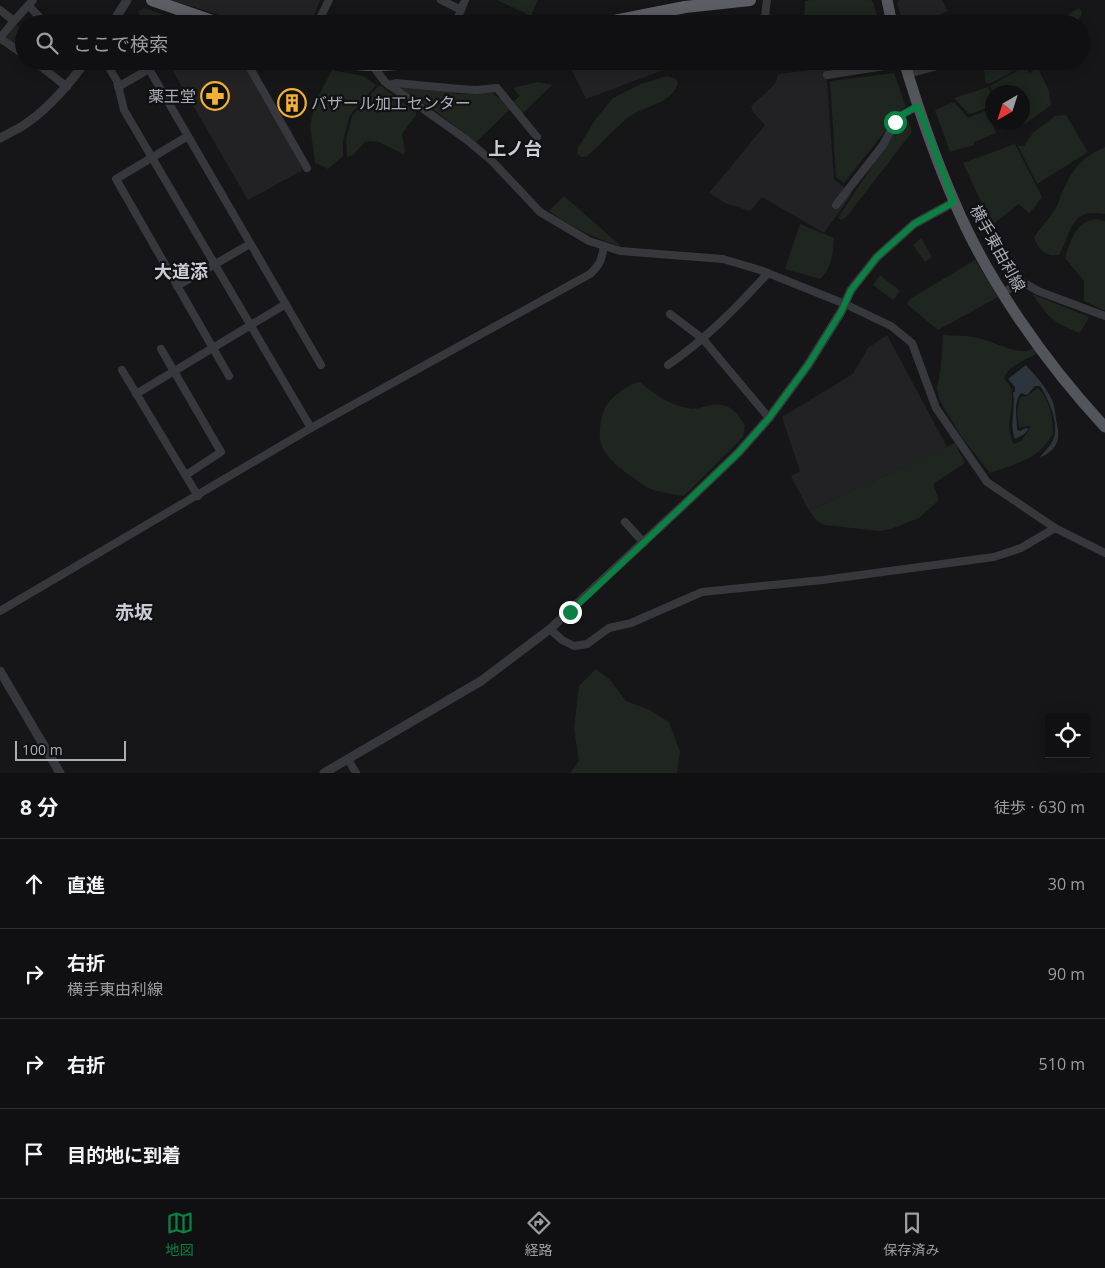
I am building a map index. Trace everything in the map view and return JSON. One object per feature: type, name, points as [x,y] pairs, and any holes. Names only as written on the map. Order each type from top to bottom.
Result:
[{"type":"highway","points":[[152,0],[194,15]]},
{"type":"highway","points":[[638,15],[685,4],[750,0]]},
{"type":"main road","points":[[887,0],[890,15]]},
{"type":"main road","name":"横手東由利線","points":[[906,70],[954,202],[981,254],[1003,293],[1058,371],[1105,427]]},
{"type":"street","points":[[118,15],[127,0]]},
{"type":"street","points":[[322,15],[329,0]]},
{"type":"street","points":[[441,0],[461,10]]},
{"type":"street","points":[[459,15],[465,0]]},
{"type":"street","points":[[765,15],[767,0]]},
{"type":"street","points":[[20,15],[31,3],[40,15]]},
{"type":"street","points":[[0,10],[14,21],[0,38],[15,49]]},
{"type":"street","points":[[45,70],[67,87]]},
{"type":"street","points":[[0,138],[26,124],[47,107],[67,87],[79,70]]},
{"type":"street","points":[[110,70],[117,81],[124,110],[311,428]]},
{"type":"street","points":[[118,87],[147,70]]},
{"type":"street","points":[[150,70],[321,365]]},
{"type":"street","points":[[251,70],[307,168]]},
{"type":"street","points":[[376,70],[388,85],[460,135],[486,157],[540,212],[571,231],[620,251],[723,258],[768,273],[845,304],[892,326],[912,343],[936,408],[987,482],[1055,528],[1105,554]]},
{"type":"street","points":[[827,75],[870,70]]},
{"type":"street","points":[[388,85],[396,83],[477,90],[497,88],[537,137]]},
{"type":"street","points":[[836,205],[883,145],[898,117],[918,106]]},
{"type":"street","points":[[188,136],[116,179],[229,376]]},
{"type":"street","points":[[324,773],[481,681],[550,630],[738,453],[769,418],[808,365],[860,277],[894,241],[914,224],[954,202]]},
{"type":"street","points":[[177,286],[250,244]]},
{"type":"street","points":[[0,611],[311,428],[590,274],[602,261],[604,246]]},
{"type":"street","points":[[668,366],[703,339],[729,315],[768,273]]},
{"type":"street","points":[[1003,293],[1021,281],[1038,291],[1105,316]]},
{"type":"street","points":[[136,394],[173,370],[286,304]]},
{"type":"street","points":[[670,314],[703,339],[769,418]]},
{"type":"street","points":[[161,349],[221,452],[186,474]]},
{"type":"street","points":[[122,370],[198,496]]},
{"type":"street","points":[[625,522],[644,542]]},
{"type":"street","points":[[550,630],[562,640],[574,646],[587,644],[609,628],[631,623],[702,592],[823,580],[994,557],[1021,548],[1055,528]]},
{"type":"street","points":[[0,671],[60,773]]},
{"type":"street","points":[[348,759],[356,773]]},
{"type":"shaded area","points":[[171,0],[320,0],[314,15],[220,15]]},
{"type":"shaded area","points":[[497,0],[538,0],[531,15]]},
{"type":"shaded area","points":[[871,0],[877,15],[804,15],[805,1]]},
{"type":"shaded area","points":[[899,0],[942,0],[948,11],[939,15],[901,15],[897,4]]},
{"type":"shaded area","points":[[145,8],[164,15],[140,15],[138,11]]},
{"type":"shaded area","points":[[1081,10],[1082,14],[1069,15],[1073,11]]},
{"type":"shaded area","points":[[15,24],[15,45],[6,39]]},
{"type":"shaded area","points":[[172,70],[248,70],[262,93],[303,170],[248,200]]},
{"type":"shaded area","points":[[332,70],[363,76],[376,85],[350,115],[343,141],[343,156],[328,169],[315,163],[310,125],[315,103]]},
{"type":"shaded area","points":[[572,70],[663,70],[586,99]]},
{"type":"shaded area","points":[[826,70],[834,179],[852,194],[824,233],[762,197],[750,211],[725,203],[709,193],[765,125],[753,112],[751,106],[772,87],[776,82],[778,74]]},
{"type":"shaded area","points":[[984,70],[1014,70],[989,84],[985,82]]},
{"type":"shaded area","points":[[1018,70],[1028,70],[1030,73],[1033,70],[1039,70],[1049,91],[1051,105],[1030,120],[1030,85],[992,85]]},
{"type":"shaded area","points":[[894,73],[906,107],[892,115],[885,131],[844,183],[836,177],[830,81]]},
{"type":"shaded area","points":[[667,76],[674,78],[678,82],[671,95],[629,117],[586,157],[581,157],[577,153],[578,148],[595,120],[613,98],[641,84]]},
{"type":"shaded area","points":[[538,82],[552,85],[521,115],[512,103],[520,96],[513,88]]},
{"type":"shaded area","points":[[378,86],[381,86],[416,112],[416,115],[402,134],[405,152],[403,154],[379,142],[370,141],[365,142],[353,155],[347,157],[346,140],[352,116]]},
{"type":"shaded area","points":[[397,86],[441,90],[458,94],[491,93],[503,100],[510,109],[476,142],[438,113]]},
{"type":"shaded area","points":[[985,88],[985,109],[969,114],[954,98]]},
{"type":"shaded area","points":[[954,102],[968,118],[985,111],[985,130],[995,130],[996,133],[974,142],[974,145],[950,152],[935,110]]},
{"type":"shaded area","points":[[1066,115],[1088,152],[1037,184],[1018,146],[1024,146],[1033,133],[1055,116]]},
{"type":"shaded area","points":[[908,120],[912,132],[848,215],[842,220],[838,218],[897,128]]},
{"type":"shaded area","points":[[1015,144],[1042,197],[1029,214],[1019,204],[992,225],[963,163]]},
{"type":"shaded area","points":[[1105,147],[1105,214],[1093,213],[1078,218],[1070,230],[1059,255],[1047,254],[1038,246],[1034,238],[1056,207],[1073,172],[1083,160]]},
{"type":"shaded area","points":[[564,196],[622,247],[584,232],[566,223],[549,211]]},
{"type":"shaded area","points":[[1096,219],[1105,221],[1105,311],[1084,301],[1084,281],[1065,258],[1075,233],[1083,224]]},
{"type":"shaded area","points":[[800,224],[834,238],[829,265],[820,279],[785,269]]},
{"type":"shaded area","points":[[921,238],[932,257],[925,262],[913,245]]},
{"type":"shaded area","points":[[975,260],[998,297],[938,330],[907,304],[910,299]]},
{"type":"shaded area","points":[[880,275],[900,291],[893,300],[873,285]]},
{"type":"shaded area","points":[[1032,294],[1089,317],[1080,333],[1063,326],[1052,318]]},
{"type":"shaded area","points":[[887,335],[947,447],[809,511],[791,476],[800,471],[782,417],[853,374],[868,348]]},
{"type":"shaded area","points":[[943,335],[974,337],[1013,350],[1027,351],[1034,349],[1036,354],[1009,370],[1004,378],[1012,391],[1009,426],[1014,444],[1021,441],[1031,427],[1019,428],[1017,412],[1020,397],[1027,396],[1038,388],[1048,403],[1053,434],[1040,450],[1026,460],[990,473],[961,436],[940,401],[937,388]]},
{"type":"shaded area","points":[[1026,365],[1050,395],[1054,405],[1057,442],[1052,450],[1040,458],[1052,442],[1055,421],[1047,398],[1040,386],[1035,386],[1027,395],[1021,393],[1016,406],[1017,430],[1029,429],[1015,439],[1013,433],[1013,393],[1015,387],[1008,379]]},
{"type":"shaded area","points":[[640,382],[662,398],[681,407],[695,409],[714,405],[725,406],[734,411],[745,425],[743,437],[684,496],[657,491],[645,486],[613,462],[601,444],[600,428],[606,406],[621,391]]},
{"type":"shaded area","points":[[955,443],[965,463],[933,484],[939,500],[919,518],[891,529],[879,531],[824,525],[817,521],[809,511]]},
{"type":"shaded area","points":[[596,669],[610,680],[626,701],[650,710],[669,722],[680,752],[677,773],[570,773],[579,761],[574,728],[579,686]]},
{"type":"place","name":"薬王堂","points":[[215,96]]},
{"type":"place","name":"バザール加工センター","points":[[292,103]]},
{"type":"district","name":"上ノ台","points":[[515,148]]},
{"type":"district","name":"大道添","points":[[181,271]]},
{"type":"district","name":"赤坂","points":[[134,612]]},
{"type":"route","points":[[570,612],[738,453],[769,418],[808,365],[841,312],[851,290],[877,257],[914,224],[954,202],[918,106],[898,117],[895,122]]}]
